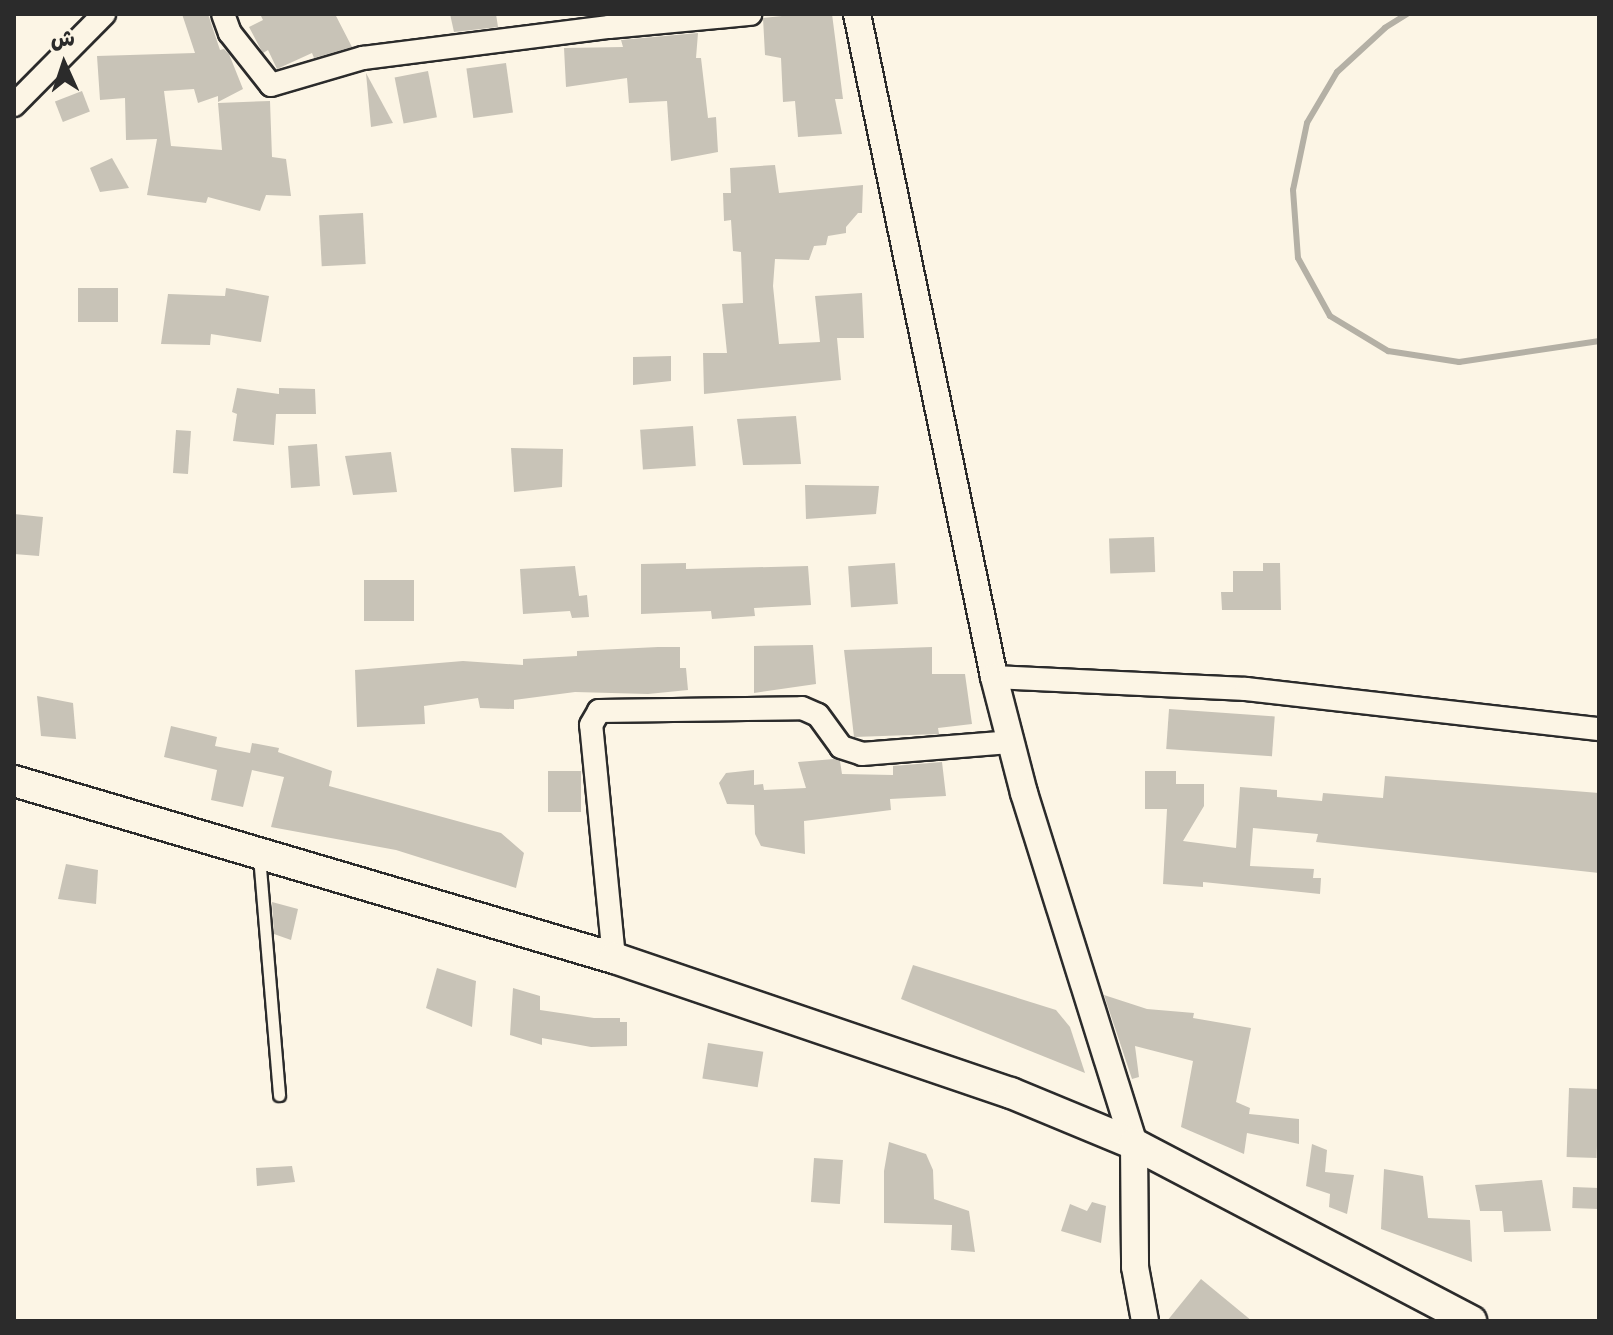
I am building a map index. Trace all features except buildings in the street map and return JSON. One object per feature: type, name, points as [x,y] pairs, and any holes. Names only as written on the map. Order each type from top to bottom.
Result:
[{"type":"main road","points":[[14,781],[614,958],[1011,1093],[1134,1144],[1471,1321]]},
{"type":"street","points":[[14,105],[104,14]]},
{"type":"street","points":[[223,14],[230,33],[271,85],[363,58],[609,27],[750,14]]},
{"type":"street","points":[[857,14],[994,677],[1010,742],[1134,1144],[1135,1267],[1145,1321]]},
{"type":"street","points":[[994,677],[1246,689],[1599,729]]},
{"type":"street","points":[[614,958],[591,725],[599,711],[802,708],[818,715],[841,747],[862,754],[1010,742]]},
{"type":"lane","points":[[259,855],[279,1095]]},
{"type":"waterway","points":[[1407,14],[1385,28],[1337,72],[1307,123],[1293,190],[1298,258],[1330,316],[1388,351],[1459,362],[1599,341]]}]
